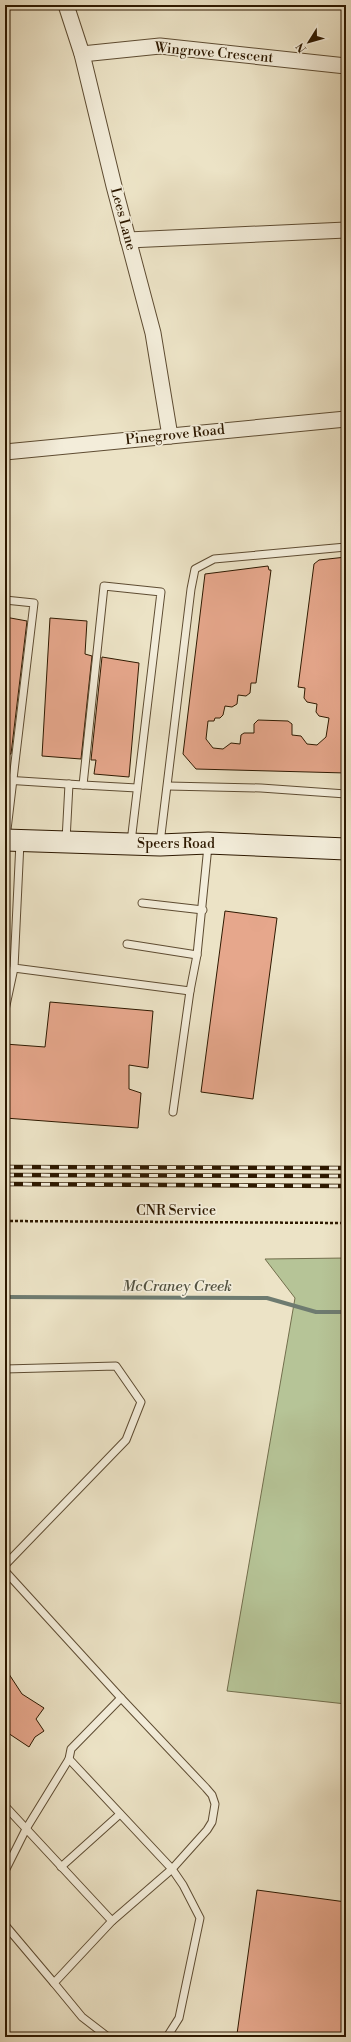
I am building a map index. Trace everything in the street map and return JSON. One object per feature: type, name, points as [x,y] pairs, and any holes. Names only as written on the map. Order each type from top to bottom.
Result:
[{"type":"main road","name":"Speers Road","points":[[10,841],[160,845],[208,843],[346,849]]},
{"type":"street","name":"Lees Lane","points":[[66,5],[82,54],[128,240],[153,333],[170,436]]},
{"type":"street","name":"Wingrove Crescent","points":[[82,54],[160,46],[346,66]]},
{"type":"street","points":[[128,240],[346,230]]},
{"type":"street","name":"Pinegrove Road","points":[[5,452],[346,418]]},
{"type":"lane","points":[[160,845],[191,589],[195,569],[214,559],[346,547]]},
{"type":"lane","points":[[83,785],[104,586],[161,592],[131,844]]},
{"type":"lane","points":[[5,600],[34,603],[13,780],[10,841],[14,968],[5,1010]]},
{"type":"lane","points":[[5,780],[137,788]]},
{"type":"lane","points":[[66,842],[69,784]]},
{"type":"lane","points":[[168,786],[261,788],[346,794]]},
{"type":"lane","points":[[173,1112],[190,991],[198,955],[208,843]]},
{"type":"lane","points":[[142,903],[203,910]]},
{"type":"lane","points":[[127,944],[198,955]]},
{"type":"lane","points":[[14,968],[190,991]]},
{"type":"lane","points":[[5,1369],[116,1366],[141,1402],[126,1440],[5,1565]]},
{"type":"lane","points":[[5,1571],[121,1698],[206,1788],[212,1795],[215,1804],[212,1822],[172,1870],[112,1921],[54,1983]]},
{"type":"lane","points":[[5,1871],[26,1829],[69,1759],[71,1749],[121,1698]]},
{"type":"lane","points":[[69,1759],[172,1870],[184,1885],[200,1918],[179,2018],[167,2037]]},
{"type":"lane","points":[[5,1806],[112,1921]]},
{"type":"lane","points":[[61,1867],[120,1814]]},
{"type":"lane","points":[[5,1925],[82,2017],[108,2037]]},
{"type":"path","name":"CNR Service","points":[[5,1220],[346,1223]]},
{"type":"green space","points":[[346,1258],[346,1704],[227,1691],[295,1298],[265,1259]]},
{"type":"building","points":[[346,557],[346,773],[196,769],[183,754],[205,574],[268,566],[269,570],[271,570],[256,683],[251,683],[250,693],[246,696],[238,695],[237,704],[232,707],[225,706],[223,715],[220,718],[215,718],[214,721],[208,721],[206,739],[213,748],[223,749],[231,743],[240,744],[241,735],[244,733],[254,733],[254,724],[258,720],[288,721],[292,724],[292,735],[301,736],[307,744],[317,745],[326,737],[329,718],[319,716],[316,712],[317,704],[307,702],[304,698],[305,688],[298,687],[314,564],[319,560]]},
{"type":"building","points":[[5,617],[27,621],[11,754],[5,754]]},
{"type":"building","points":[[50,618],[87,621],[85,654],[92,656],[81,759],[42,756]]},
{"type":"building","points":[[102,657],[139,663],[129,777],[94,774],[96,760],[91,760]]},
{"type":"building","points":[[225,911],[277,918],[253,1099],[201,1092]]},
{"type":"building","points":[[50,1002],[153,1011],[148,1068],[129,1065],[129,1089],[141,1093],[138,1128],[5,1118],[5,1044],[45,1047]]},
{"type":"building","points":[[5,1668],[22,1694],[44,1708],[36,1719],[44,1731],[35,1737],[29,1747],[5,1731]]},
{"type":"building","points":[[257,1890],[346,1902],[346,2037],[260,2037],[237,2034]]},
{"type":"waterway","name":"McCraney Creek","points":[[5,1297],[267,1298],[316,1312],[346,1312]]},
{"type":"railway","points":[[5,1167],[346,1168]]},
{"type":"railway","points":[[5,1175],[346,1176]]},
{"type":"railway","points":[[5,1184],[346,1186]]}]
